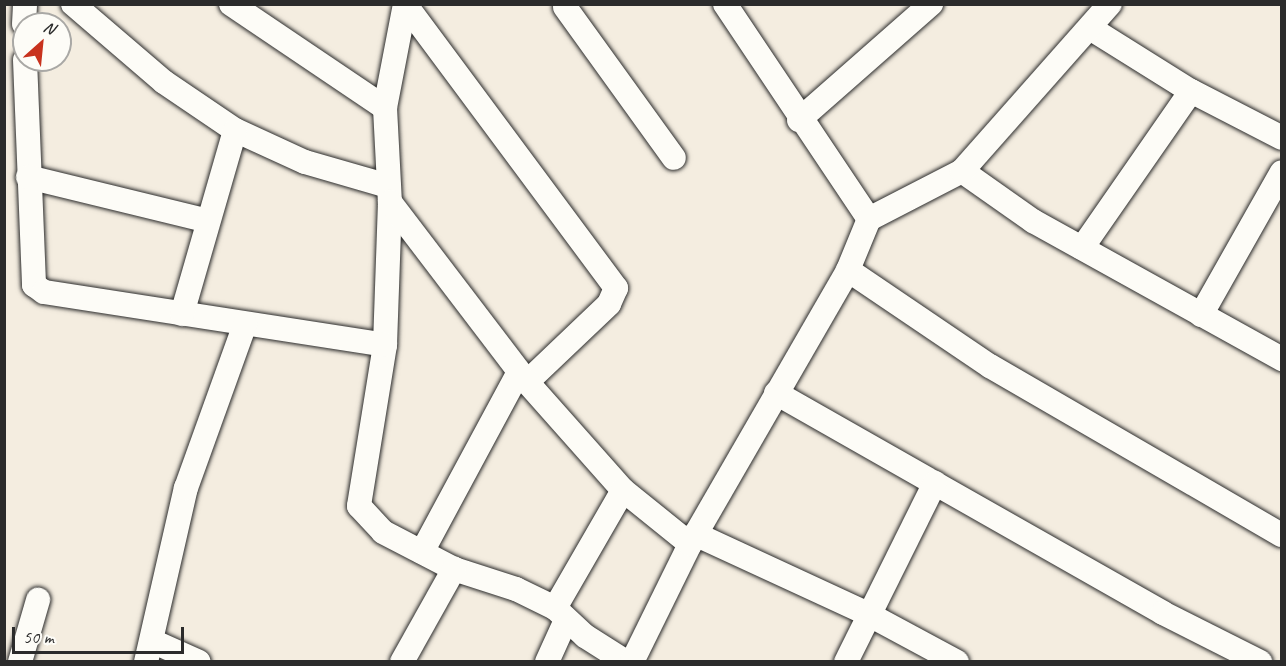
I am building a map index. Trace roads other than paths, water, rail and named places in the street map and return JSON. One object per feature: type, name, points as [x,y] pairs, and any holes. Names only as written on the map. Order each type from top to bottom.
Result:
[{"type":"street","points":[[73,4],[164,82],[236,130],[305,162],[389,194],[523,377],[623,490],[692,539],[868,614],[957,662]]},
{"type":"street","points":[[231,4],[385,108]]},
{"type":"street","points":[[405,4],[385,108],[389,194],[385,345],[359,506],[382,532],[454,569],[516,589],[561,614],[626,662]]},
{"type":"street","points":[[405,4],[615,288],[609,304],[523,377],[422,552]]},
{"type":"street","points":[[725,4],[799,120],[869,219]]},
{"type":"street","points":[[799,120],[931,4]]},
{"type":"street","points":[[633,662],[692,539],[848,270],[869,219],[963,171],[1110,4]]},
{"type":"street","points":[[565,5],[674,158]]},
{"type":"street","points":[[1090,28],[1191,91],[1281,138]]},
{"type":"street","points":[[25,72],[34,285],[44,292],[385,345]]},
{"type":"street","points":[[1082,248],[1191,91]]},
{"type":"street","points":[[182,314],[236,130]]},
{"type":"street","points":[[963,171],[1033,220],[1281,359]]},
{"type":"street","points":[[1201,315],[1281,172]]},
{"type":"street","points":[[28,177],[208,221]]},
{"type":"street","points":[[848,270],[990,366],[1281,535]]},
{"type":"street","points":[[199,662],[149,651],[171,538],[186,488],[245,324]]},
{"type":"street","points":[[776,393],[1091,568],[1163,613],[1260,662]]},
{"type":"street","points":[[846,662],[935,483]]},
{"type":"street","points":[[547,662],[561,614],[623,490]]},
{"type":"street","points":[[402,662],[454,569]]},
{"type":"street","points":[[20,662],[38,600]]}]
